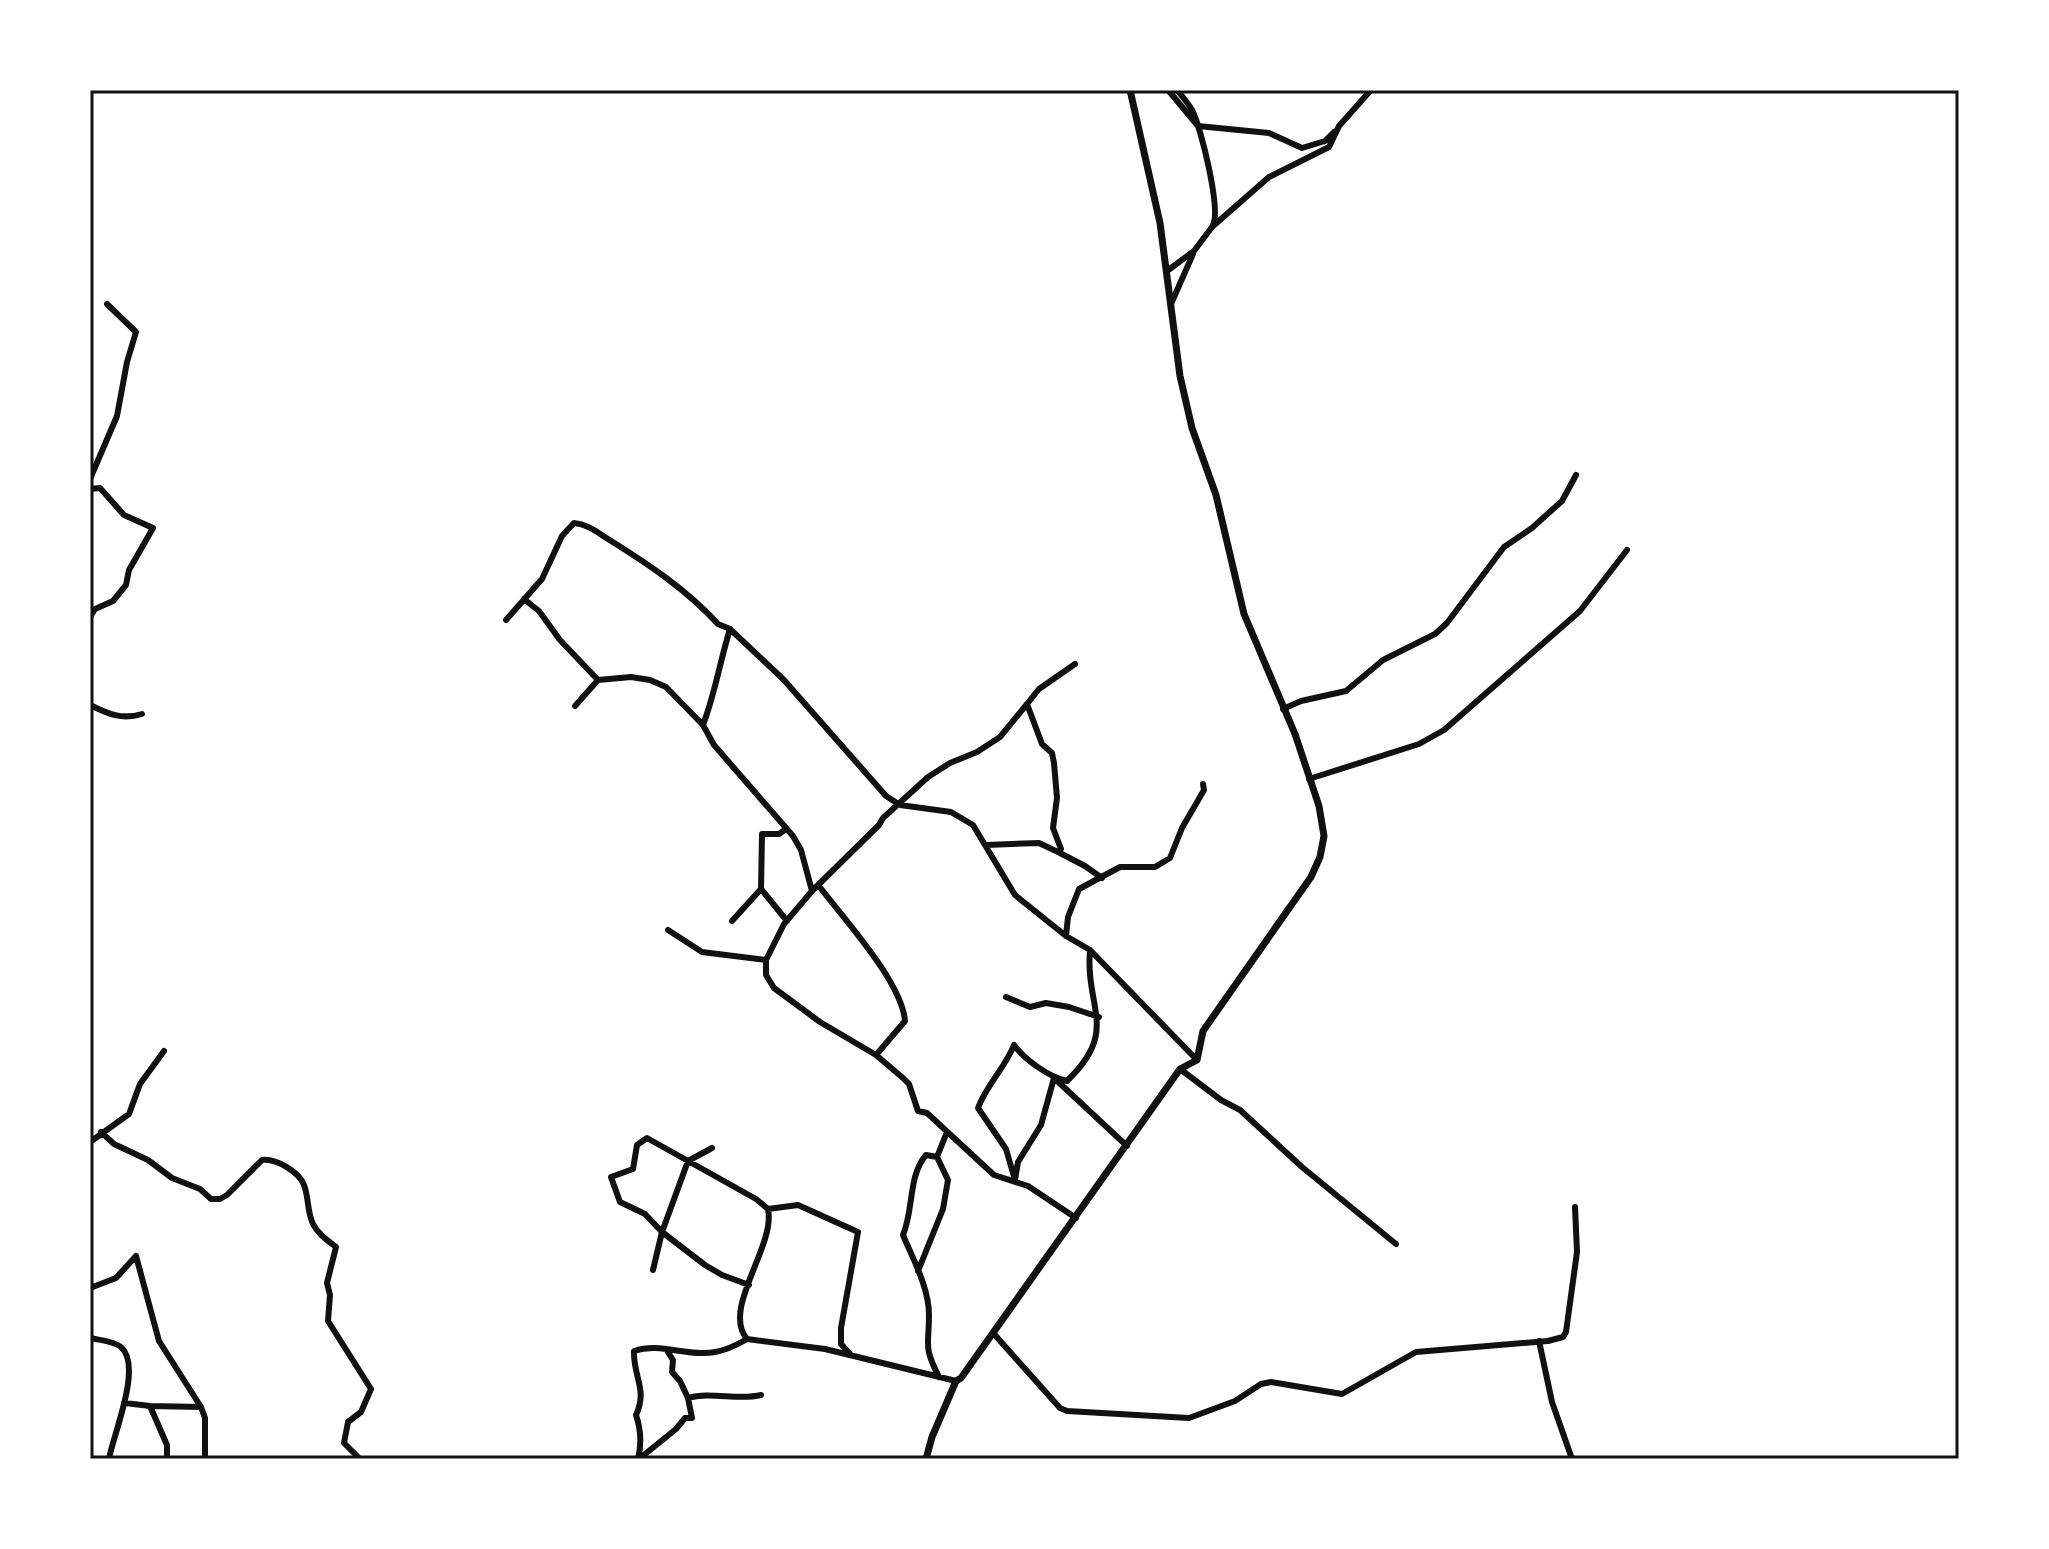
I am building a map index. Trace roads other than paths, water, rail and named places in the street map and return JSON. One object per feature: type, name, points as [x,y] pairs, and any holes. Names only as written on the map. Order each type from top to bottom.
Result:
[{"type":"street","points":[[1130,90],[1160,223],[1180,376],[1192,428],[1216,495],[1244,614],[1295,734],[1323,823],[1324,836],[1320,857],[1311,877],[1203,1031],[1197,1060]]},
{"type":"street","points":[[1168,90],[1198,126],[1269,133],[1302,148],[1325,141],[1371,90]]},
{"type":"street","points":[[1171,304],[1194,251],[1216,219],[1213,190],[1198,126],[1191,107],[1177,90]]},
{"type":"street","points":[[1212,227],[1269,177],[1329,147],[1339,126]]},
{"type":"street","points":[[1167,271],[1194,251]]},
{"type":"street","points":[[90,479],[117,416],[136,332],[107,304]]},
{"type":"street","points":[[1283,709],[1301,701],[1346,691],[1383,660],[1435,634],[1447,623],[1504,547],[1532,528],[1562,501],[1576,475]]},
{"type":"street","points":[[90,489],[100,488],[124,515],[153,528],[129,570],[126,585],[113,601],[95,609],[90,617]]},
{"type":"street","points":[[506,620],[542,579],[568,528],[574,523],[582,523],[660,572],[718,624],[730,629],[784,680],[886,796],[900,805],[951,812],[973,825],[1015,895],[1066,936],[1090,950],[1197,1060]]},
{"type":"street","points":[[1309,779],[1419,744],[1444,730],[1580,611],[1627,550]]},
{"type":"street","points":[[524,599],[539,611],[560,640],[598,680]]},
{"type":"street","points":[[703,725],[714,695],[730,629]]},
{"type":"street","points":[[1075,664],[1039,689],[1000,737],[928,777],[883,818],[787,921],[766,960],[766,975],[774,988],[820,1022],[876,1055],[909,1084],[918,1111],[927,1113],[994,1175],[1015,1180],[1063,1207],[1076,1218]]},
{"type":"street","points":[[575,706],[598,680],[631,677],[666,687],[703,725],[714,745],[786,829],[801,850],[812,891]]},
{"type":"street","points":[[1027,704],[1042,744],[1052,753],[1057,798],[1053,828],[1061,849],[1058,852]]},
{"type":"street","points":[[90,705],[127,718],[142,714]]},
{"type":"street","points":[[1066,936],[1068,917],[1079,889],[1120,867],[1155,867],[1170,858],[1182,828],[1204,790],[1203,784]]},
{"type":"street","points":[[786,829],[779,834],[762,834],[761,889],[787,921]]},
{"type":"street","points":[[986,845],[1039,843],[1102,878]]},
{"type":"street","points":[[819,886],[893,985],[904,1007],[905,1021],[876,1055]]},
{"type":"street","points":[[732,921],[761,889]]},
{"type":"street","points":[[668,930],[702,952],[766,960]]},
{"type":"street","points":[[1054,1078],[1067,1081],[1081,1068],[1092,1051],[1099,1017],[1090,984],[1090,950]]},
{"type":"street","points":[[1006,997],[1030,1007],[1046,1003],[1099,1017]]},
{"type":"street","points":[[1015,1180],[1006,1149],[978,1108],[994,1077],[1006,1065],[1014,1045],[1019,1053],[1054,1078],[1127,1146]]},
{"type":"street","points":[[90,1142],[129,1114],[140,1084],[164,1051]]},
{"type":"street","points":[[926,1459],[956,1381],[994,1334],[1180,1069],[1197,1060]]},
{"type":"street","points":[[1180,1069],[1221,1100],[1240,1110],[1302,1167],[1396,1244]]},
{"type":"street","points":[[1015,1180],[1018,1162],[1041,1125],[1054,1078]]},
{"type":"street","points":[[101,1132],[114,1144],[148,1160],[172,1178],[200,1189],[211,1199],[227,1195],[262,1160],[270,1159],[284,1164],[304,1182],[312,1223],[320,1235],[336,1247],[327,1283],[330,1295],[328,1321],[371,1389],[361,1412],[348,1422],[344,1443],[360,1459]]},
{"type":"street","points":[[918,1271],[943,1209],[948,1180],[937,1157],[947,1132]]},
{"type":"street","points":[[749,1285],[705,1265],[662,1232],[645,1214],[620,1202],[611,1177],[633,1169],[637,1145],[647,1138],[756,1199],[768,1209],[798,1205],[858,1232],[841,1328],[841,1344],[850,1354]]},
{"type":"street","points":[[653,1270],[662,1232],[688,1161],[712,1148]]},
{"type":"street","points":[[937,1157],[926,1155],[915,1168],[911,1208],[903,1235],[918,1271],[929,1314],[926,1345],[939,1377]]},
{"type":"street","points":[[994,1334],[1060,1408],[1067,1411],[1171,1418],[1198,1415],[1235,1401],[1261,1384],[1271,1382],[1342,1394],[1416,1352],[1558,1340],[1566,1332],[1577,1252],[1575,1207]]},
{"type":"street","points":[[747,1339],[739,1325],[739,1313],[768,1227],[768,1209]]},
{"type":"street","points":[[90,1288],[116,1278],[136,1256],[159,1341],[205,1418],[205,1459]]},
{"type":"street","points":[[90,1338],[118,1344],[123,1348],[128,1362],[125,1403],[112,1437],[109,1459]]},
{"type":"street","points":[[638,1459],[641,1446],[636,1415],[642,1401],[634,1351],[649,1346],[704,1353],[728,1349],[747,1339],[850,1354],[956,1381]]},
{"type":"street","points":[[1539,1341],[1552,1402],[1572,1459]]},
{"type":"street","points":[[638,1459],[685,1418],[692,1418],[688,1398],[672,1372],[673,1360],[666,1349]]},
{"type":"street","points":[[688,1398],[751,1398],[761,1395]]},
{"type":"street","points":[[125,1403],[201,1407]]},
{"type":"street","points":[[150,1406],[167,1445],[167,1459]]}]
